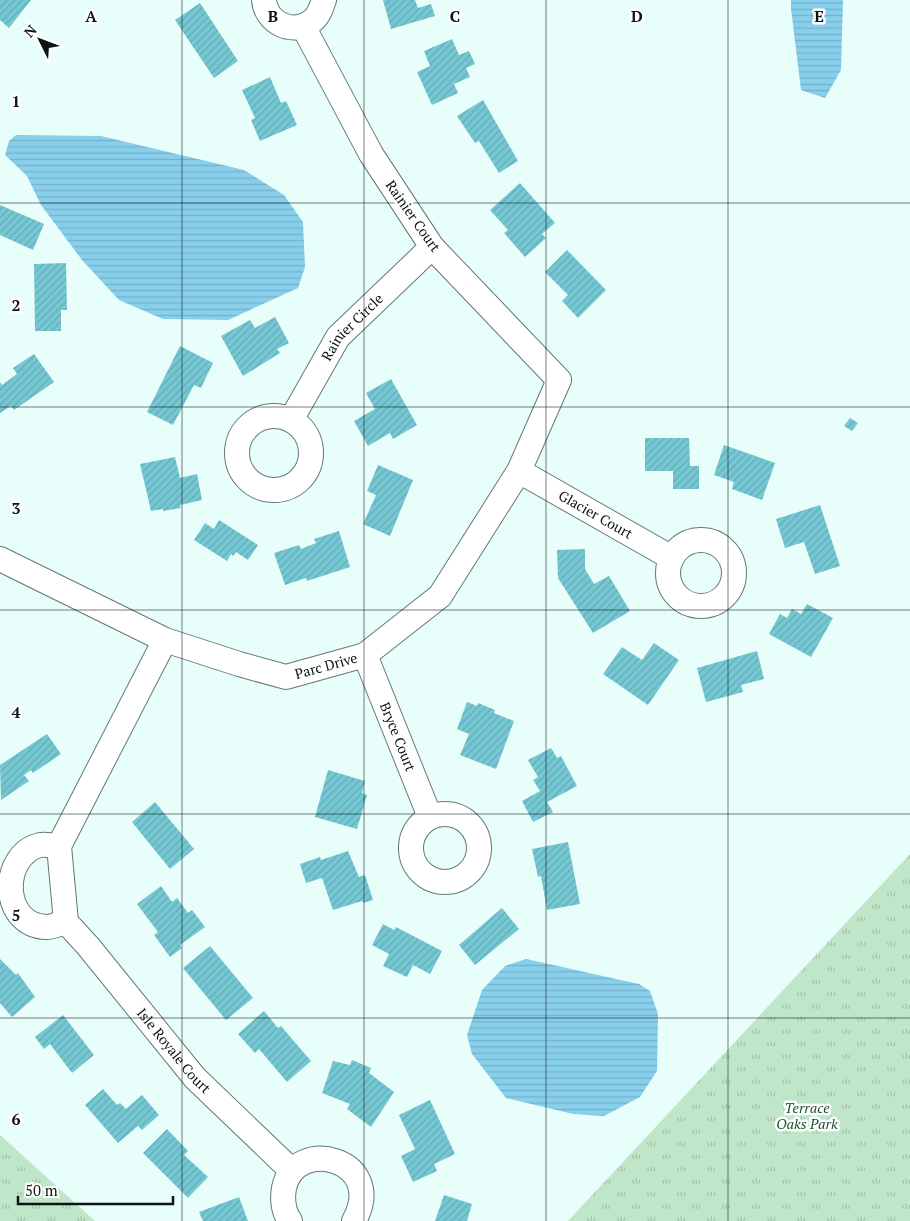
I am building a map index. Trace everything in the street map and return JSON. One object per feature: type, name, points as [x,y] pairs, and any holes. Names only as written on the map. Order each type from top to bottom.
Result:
[{"type":"street","points":[[264,0],[265,7],[271,17],[280,24],[291,28],[303,26],[313,20],[320,11],[324,0]]},
{"type":"street","name":"Rainier Court","points":[[303,26],[370,154],[432,247],[559,380]]},
{"type":"street","name":"Rainier Circle","points":[[291,420],[338,337],[432,247]]},
{"type":"street","name":"Parc Drive","points":[[0,559],[165,640],[286,677],[365,655],[440,596],[519,471],[559,380]]},
{"type":"street","name":"Glacier Court","points":[[519,471],[672,558]]},
{"type":"street","points":[[59,846],[41,844],[24,850],[11,863],[5,880],[6,898],[15,914],[30,924],[48,927],[66,922],[59,846],[165,640]]},
{"type":"street","name":"Bryce Court","points":[[365,655],[430,817]]},
{"type":"street","name":"Isle Royale Court","points":[[66,922],[88,946],[195,1078],[292,1171]]},
{"type":"street","points":[[290,1221],[285,1212],[282,1197],[285,1183],[292,1171],[307,1161],[320,1158],[334,1160],[346,1166],[360,1185],[362,1198],[354,1221]]},
{"type":"green space","name":"Terrace Oaks Park","points":[[910,854],[910,1221],[568,1221]]},
{"type":"green space","points":[[0,1135],[95,1221],[0,1221]]},
{"type":"water","points":[[791,0],[843,0],[841,70],[825,98],[801,90]]},
{"type":"water","points":[[16,135],[101,136],[244,170],[284,195],[303,222],[305,267],[298,288],[228,320],[163,319],[119,300],[82,260],[41,205],[27,176],[5,155],[9,141]]},
{"type":"water","points":[[526,959],[639,984],[650,991],[658,1014],[657,1071],[640,1097],[604,1116],[573,1114],[506,1098],[472,1054],[467,1035],[482,990],[505,966]]},
{"type":"building","points":[[0,0],[31,0],[9,28],[0,20]]},
{"type":"building","points":[[383,0],[415,0],[418,8],[431,4],[435,16],[391,29]]},
{"type":"building","points":[[200,3],[238,61],[214,78],[175,20]]},
{"type":"building","points":[[452,39],[459,55],[469,51],[475,64],[466,68],[470,77],[454,84],[458,93],[432,105],[417,72],[430,66],[424,51]]},
{"type":"building","points":[[270,77],[281,103],[286,101],[297,125],[260,141],[251,120],[255,118],[242,90]]},
{"type":"building","points":[[483,100],[518,161],[499,173],[479,141],[475,143],[457,116]]},
{"type":"building","points":[[520,183],[555,223],[542,234],[546,238],[525,257],[504,233],[508,230],[490,210]]},
{"type":"building","points":[[0,205],[44,224],[33,250],[0,235]]},
{"type":"building","points":[[567,250],[606,290],[578,318],[562,301],[568,295],[545,272]]},
{"type":"building","points":[[66,263],[67,310],[61,310],[61,331],[35,331],[34,264]]},
{"type":"building","points":[[275,317],[289,343],[277,349],[280,353],[243,376],[221,336],[250,320],[255,328]]},
{"type":"building","points":[[180,346],[213,363],[201,388],[194,385],[173,425],[147,412]]},
{"type":"building","points":[[34,354],[54,382],[14,410],[11,406],[0,413],[0,382],[2,385],[17,374],[13,368]]},
{"type":"building","points":[[391,379],[417,425],[393,439],[390,433],[368,446],[354,421],[375,409],[366,393]]},
{"type":"building","points":[[850,418],[858,423],[852,431],[844,426]]},
{"type":"building","points":[[645,438],[689,438],[690,466],[699,466],[699,489],[673,489],[673,471],[645,471]]},
{"type":"building","points":[[724,445],[775,463],[762,500],[732,489],[734,482],[714,475]]},
{"type":"building","points":[[175,457],[180,478],[197,474],[202,500],[180,505],[181,508],[151,511],[140,464]]},
{"type":"building","points":[[378,465],[413,480],[390,536],[363,524],[376,495],[367,491]]},
{"type":"building","points":[[820,505],[840,566],[815,574],[804,542],[785,548],[776,519]]},
{"type":"building","points":[[219,520],[258,545],[248,560],[236,552],[233,556],[231,554],[227,561],[194,540],[205,523],[214,529]]},
{"type":"building","points":[[339,531],[350,567],[307,581],[306,578],[285,585],[274,553],[299,545],[301,549],[316,543],[314,539]]},
{"type":"building","points":[[585,549],[585,569],[594,584],[609,576],[630,611],[593,633],[558,578],[557,550]]},
{"type":"building","points":[[807,604],[833,618],[811,657],[769,634],[780,614],[787,618],[792,609],[801,614]]},
{"type":"building","points":[[654,643],[679,660],[648,705],[603,674],[622,647],[642,660]]},
{"type":"building","points":[[757,651],[764,679],[741,685],[743,692],[706,702],[697,668]]},
{"type":"building","points":[[467,702],[477,706],[478,703],[495,710],[494,713],[514,721],[496,769],[460,755],[469,734],[457,729]]},
{"type":"building","points":[[47,734],[61,754],[33,773],[31,770],[24,775],[29,781],[1,800],[0,765]]},
{"type":"building","points":[[551,748],[557,758],[561,756],[577,786],[547,802],[553,812],[533,822],[522,801],[540,791],[533,780],[538,777],[528,760]]},
{"type":"building","points":[[328,770],[365,781],[362,793],[367,795],[357,829],[315,817]]},
{"type":"building","points":[[155,802],[194,849],[170,869],[132,822]]},
{"type":"building","points":[[568,842],[580,904],[547,910],[541,876],[538,877],[532,849]]},
{"type":"building","points":[[348,851],[359,877],[365,875],[373,900],[363,903],[362,901],[333,910],[322,878],[306,883],[300,864],[320,857],[321,860]]},
{"type":"building","points":[[161,886],[172,902],[177,898],[188,913],[192,910],[205,927],[180,945],[182,948],[170,957],[154,935],[158,932],[137,904]]},
{"type":"building","points":[[502,908],[519,929],[475,965],[459,945]]},
{"type":"building","points":[[383,924],[394,930],[396,927],[442,951],[430,974],[413,965],[407,977],[383,966],[389,954],[372,945]]},
{"type":"building","points":[[210,946],[253,998],[226,1020],[183,968]]},
{"type":"building","points":[[0,959],[16,975],[18,973],[35,997],[12,1017],[0,1003]]},
{"type":"building","points":[[264,1011],[278,1028],[281,1026],[311,1061],[287,1082],[259,1049],[255,1053],[238,1034]]},
{"type":"building","points":[[63,1015],[94,1055],[72,1073],[50,1044],[44,1049],[35,1037]]},
{"type":"building","points":[[352,1060],[371,1068],[369,1073],[394,1092],[371,1127],[347,1109],[350,1104],[322,1093],[333,1061],[350,1065]]},
{"type":"building","points":[[103,1089],[117,1105],[120,1103],[126,1109],[142,1095],[159,1115],[142,1130],[138,1126],[118,1143],[85,1105]]},
{"type":"building","points":[[430,1100],[455,1154],[434,1164],[437,1171],[413,1182],[401,1156],[415,1149],[399,1115]]},
{"type":"building","points":[[167,1129],[188,1151],[184,1155],[208,1177],[188,1198],[143,1153]]},
{"type":"building","points":[[444,1195],[472,1204],[467,1221],[435,1221]]},
{"type":"building","points":[[239,1197],[248,1221],[203,1221],[199,1212]]}]
